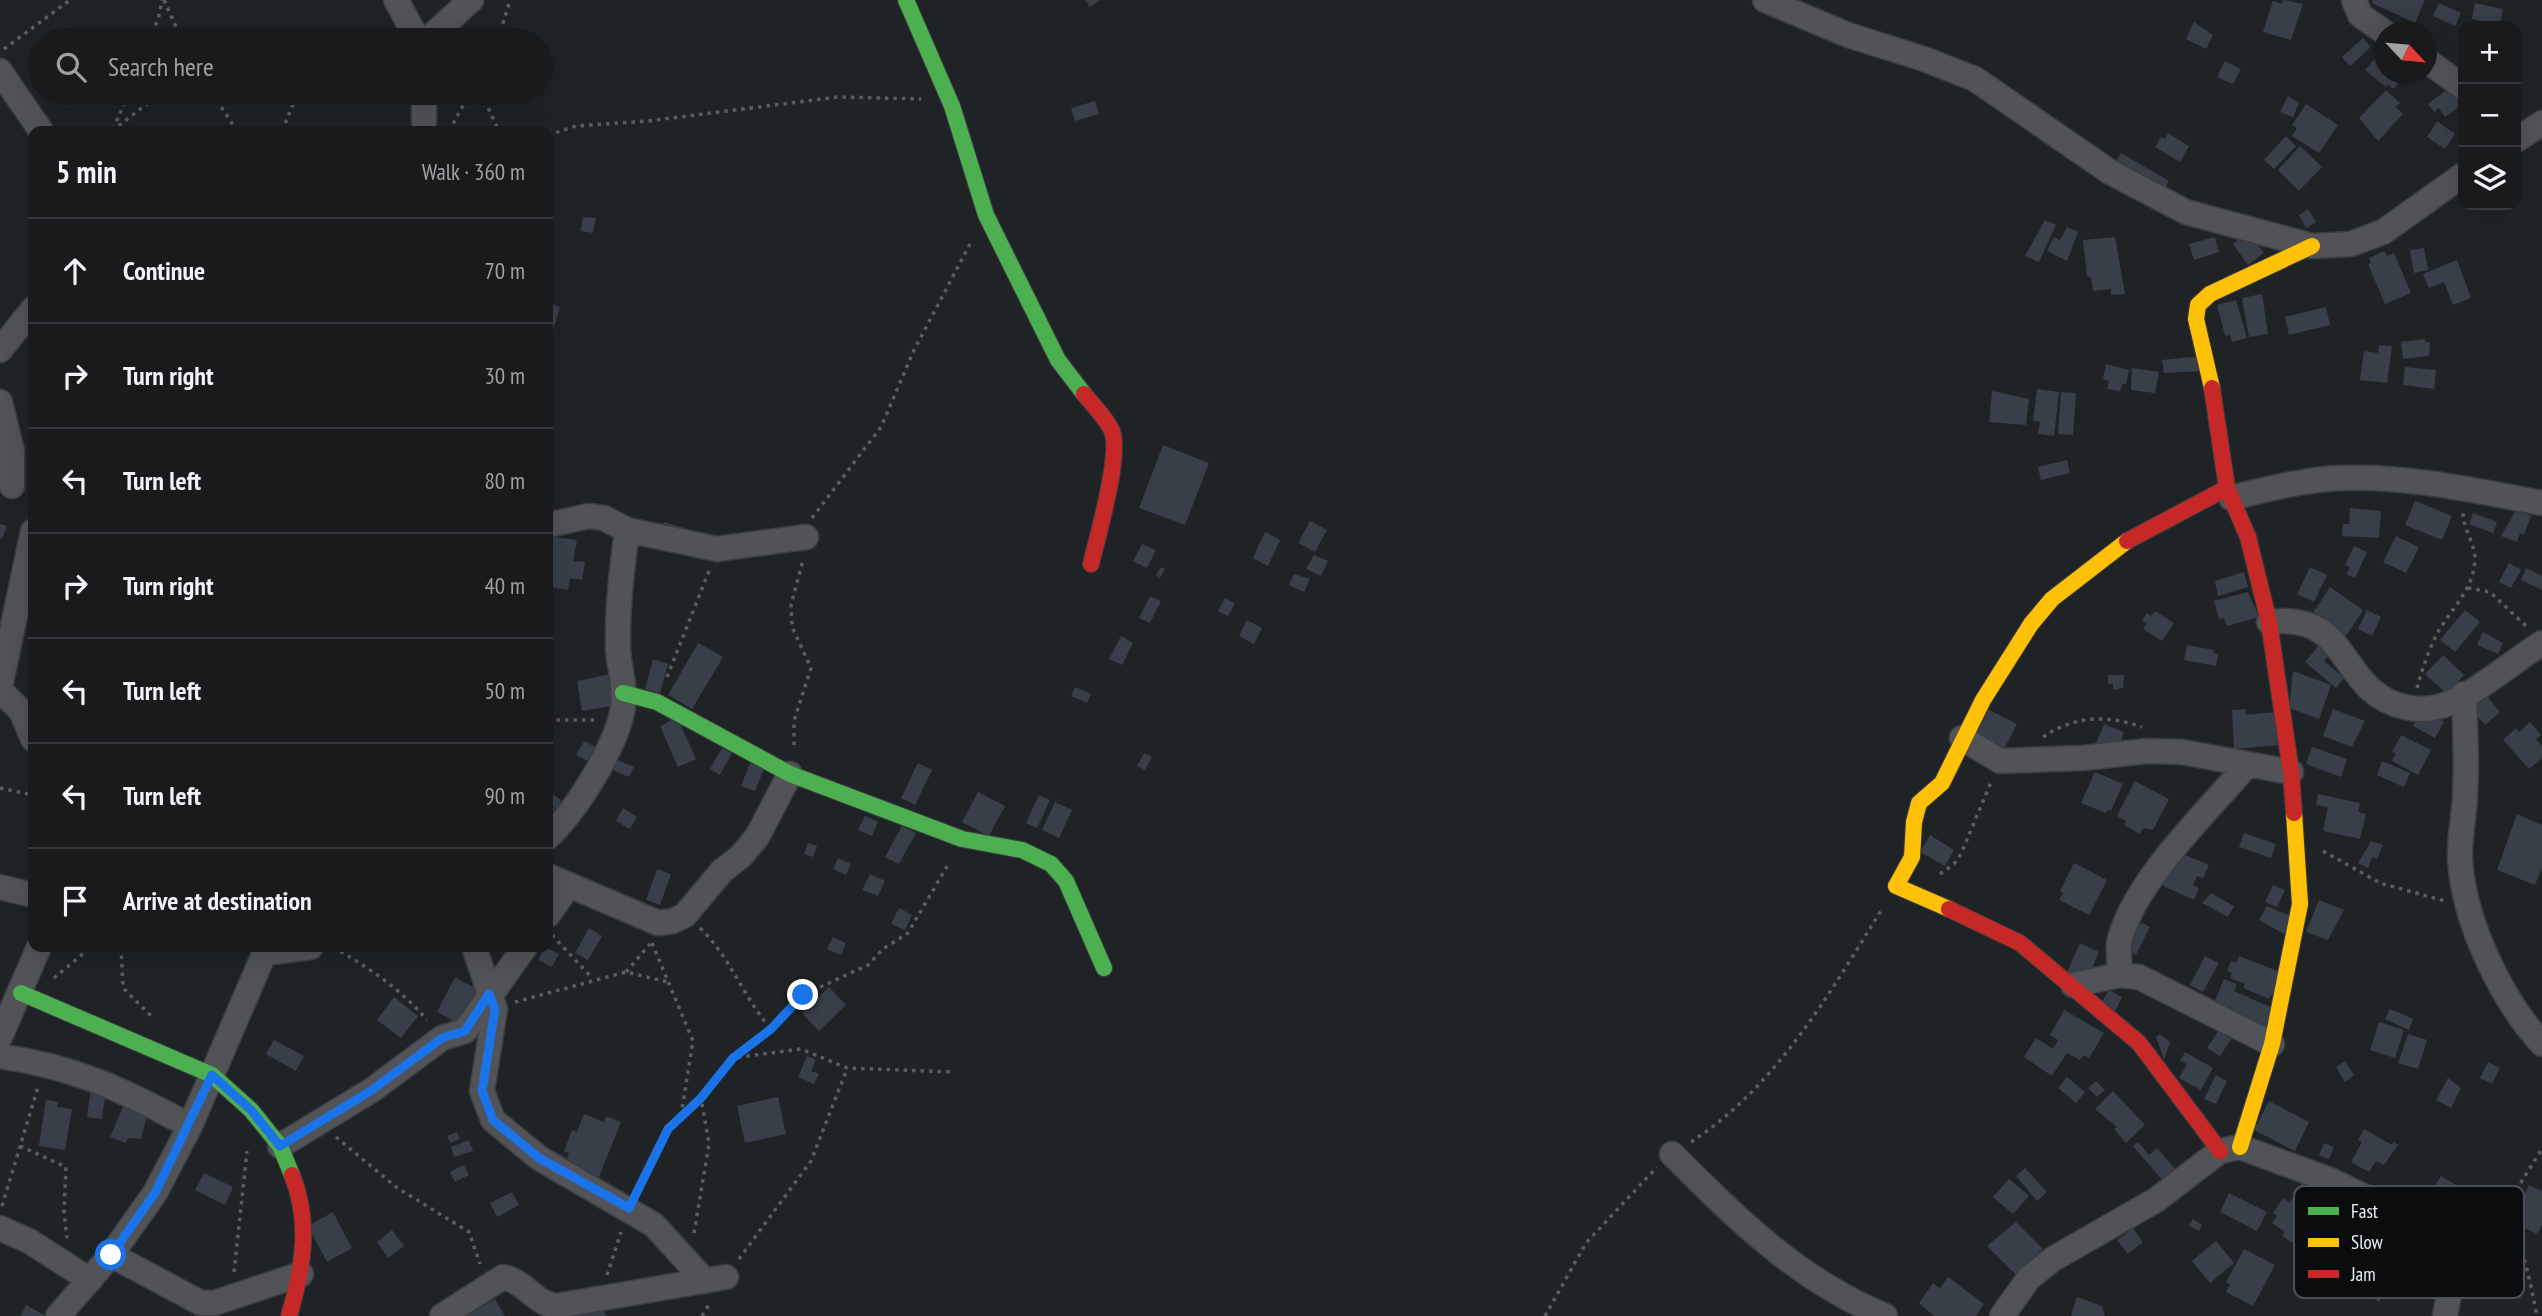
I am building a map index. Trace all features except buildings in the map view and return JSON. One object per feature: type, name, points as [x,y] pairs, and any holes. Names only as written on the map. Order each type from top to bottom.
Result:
[{"type":"street","points":[[396,0],[411,28]]},
{"type":"street","points":[[440,28],[471,0]]},
{"type":"street","points":[[906,0],[952,106],[986,215],[1058,360],[1113,431],[1114,447],[1108,496],[1091,564]]},
{"type":"street","points":[[1765,0],[1847,35],[1924,59],[1975,79],[2110,172],[2186,212],[2312,246],[2351,244],[2383,232],[2458,179]]},
{"type":"street","points":[[2354,0],[2360,15],[2374,25]]},
{"type":"street","points":[[2437,68],[2459,84]]},
{"type":"street","points":[[3,83],[37,126]]},
{"type":"street","points":[[424,105],[424,126]]},
{"type":"street","points":[[2002,1316],[2029,1278],[2053,1259],[2155,1200],[2230,1149],[2272,1044],[2300,904],[2291,772],[2269,622],[2248,537],[2229,493],[2208,363],[2196,311],[2210,294],[2312,246]]},
{"type":"street","points":[[0,350],[28,315]]},
{"type":"street","points":[[0,402],[12,451],[15,487]]},
{"type":"street","points":[[2342,1186],[2230,1149],[2139,1043],[2073,985],[2010,938],[1896,886],[1912,856],[1914,822],[1919,803],[1942,783],[1962,738],[2031,624],[2052,599],[2128,540],[2229,493],[2295,482],[2343,478],[2386,479],[2465,489],[2542,503]]},
{"type":"street","points":[[553,523],[589,516],[604,518],[627,530],[717,549],[806,537]]},
{"type":"street","points":[[553,832],[562,824],[603,759],[620,719],[623,693],[618,651],[618,594],[627,530]]},
{"type":"street","points":[[28,555],[0,688],[20,711],[28,728]]},
{"type":"street","points":[[2269,622],[2303,622],[2319,630],[2335,641],[2365,687],[2377,698],[2412,708],[2449,704],[2542,643]]},
{"type":"street","points":[[623,693],[657,702],[790,774],[962,839],[1022,850],[1051,864],[1066,881],[1104,968]]},
{"type":"street","points":[[2464,694],[2466,765],[2460,863],[2471,914],[2498,982],[2525,1026],[2542,1044]]},
{"type":"street","points":[[1962,738],[2000,761],[2083,758],[2147,751],[2182,752],[2291,772]]},
{"type":"street","points":[[2120,975],[2120,938],[2150,880],[2175,846],[2248,764]]},
{"type":"street","points":[[553,898],[558,881],[658,923],[673,921],[685,915],[757,837],[790,774]]},
{"type":"street","points":[[0,887],[28,894]]},
{"type":"street","points":[[0,1037],[26,996],[38,952]]},
{"type":"street","points":[[58,1316],[81,1274],[111,1255],[155,1193],[190,1126],[265,952]]},
{"type":"street","points":[[476,952],[492,1002],[482,1091],[493,1120],[539,1158],[629,1208],[654,1225],[707,1274]]},
{"type":"street","points":[[280,1146],[321,1124],[442,1038],[465,1031],[492,1002],[521,952]]},
{"type":"street","points":[[2073,985],[2120,975],[2146,980],[2272,1044]]},
{"type":"street","points":[[26,996],[212,1075],[251,1110],[280,1146],[303,1203],[301,1274],[289,1316]]},
{"type":"street","points":[[0,1056],[46,1063],[93,1078],[190,1126]]},
{"type":"street","points":[[1672,1154],[1748,1230],[1845,1299],[1885,1316]]},
{"type":"street","points":[[0,1228],[81,1274]]},
{"type":"street","points":[[111,1255],[201,1303],[214,1303],[301,1274]]},
{"type":"street","points":[[442,1316],[483,1287],[507,1277],[544,1303],[556,1306],[599,1297],[645,1293],[707,1274]]},
{"type":"path","points":[[32,28],[70,0]]},
{"type":"path","points":[[154,28],[163,0]]},
{"type":"path","points":[[163,0],[176,28]]},
{"type":"path","points":[[502,28],[510,0]]},
{"type":"path","points":[[0,52],[28,31]]},
{"type":"path","points":[[553,133],[576,126],[648,121],[838,97],[920,99],[952,106]]},
{"type":"path","points":[[114,126],[124,105]]},
{"type":"path","points":[[118,126],[146,105]]},
{"type":"path","points":[[220,105],[234,126]]},
{"type":"path","points":[[284,126],[293,105]]},
{"type":"path","points":[[452,126],[463,105]]},
{"type":"path","points":[[487,105],[497,126]]},
{"type":"path","points":[[790,774],[796,759],[792,733],[794,721],[811,668],[792,627],[791,605],[801,575],[811,520],[881,427],[914,350],[986,215]]},
{"type":"path","points":[[2412,708],[2437,634],[2468,588],[2475,555],[2463,524],[2465,489]]},
{"type":"path","points":[[657,702],[717,549]]},
{"type":"path","points":[[2468,588],[2490,592],[2542,643]]},
{"type":"path","points":[[553,720],[620,719]]},
{"type":"path","points":[[1915,896],[1930,878],[1954,864],[1961,854],[2000,761]]},
{"type":"path","points":[[0,788],[28,794]]},
{"type":"path","points":[[2297,838],[2380,883],[2437,897],[2471,914]]},
{"type":"path","points":[[599,1297],[629,1208],[652,1165],[662,1136],[701,1098],[733,1058],[771,1029],[803,995],[868,965],[883,949],[908,933],[962,839]]},
{"type":"path","points":[[1545,1316],[1586,1244],[1643,1179],[1744,1098],[1803,1032],[1839,981],[1896,886]]},
{"type":"path","points":[[636,914],[692,1041],[681,1118]]},
{"type":"path","points":[[685,915],[724,955],[756,1012],[771,1029]]},
{"type":"path","points":[[553,936],[593,979]]},
{"type":"path","points":[[626,972],[651,943]]},
{"type":"path","points":[[26,996],[83,952]]},
{"type":"path","points":[[121,952],[123,988],[161,1025]]},
{"type":"path","points":[[341,952],[381,976],[408,997],[442,1038]]},
{"type":"path","points":[[492,1002],[626,972],[668,982]]},
{"type":"path","points":[[733,1058],[802,1049],[847,1068],[954,1072]]},
{"type":"path","points":[[0,1212],[46,1063]]},
{"type":"path","points":[[707,1274],[811,1161],[847,1068]]},
{"type":"path","points":[[701,1098],[709,1144],[707,1274],[702,1316]]},
{"type":"path","points":[[321,1124],[396,1187],[470,1232],[478,1250],[483,1287]]},
{"type":"path","points":[[20,1146],[66,1167],[64,1213],[81,1274]]},
{"type":"path","points":[[234,1295],[247,1147]]},
{"type":"path","points":[[2519,1186],[2542,1149]]},
{"type":"path","points":[[2524,1256],[2537,1316]]},
{"type":"traffic: fast","points":[[906,0],[952,106],[986,215],[1058,360],[1084,394]]},
{"type":"traffic: fast","points":[[623,693],[657,702],[790,774],[962,839],[1022,850],[1051,864],[1066,881],[1104,968]]},
{"type":"traffic: fast","points":[[21,993],[212,1075],[251,1110],[280,1146],[292,1175]]},
{"type":"traffic: slow","points":[[2212,388],[2196,319],[2198,305],[2210,294],[2312,246]]},
{"type":"traffic: slow","points":[[1949,909],[1896,886],[1912,857],[1914,822],[1919,803],[1942,783],[1983,700],[2031,624],[2052,599],[2127,541]]},
{"type":"traffic: slow","points":[[2240,1147],[2272,1044],[2300,904],[2294,813]]},
{"type":"traffic: jam","points":[[2212,388],[2227,488],[2248,537],[2269,622],[2291,772],[2294,813]]},
{"type":"traffic: jam","points":[[1084,394],[1111,429],[1114,440],[1112,474],[1091,564]]},
{"type":"traffic: jam","points":[[2127,541],[2227,488]]},
{"type":"traffic: jam","points":[[1949,909],[2020,943],[2139,1043],[2220,1151]]},
{"type":"traffic: jam","points":[[289,1316],[303,1246],[302,1211],[292,1175]]},
{"type":"route","points":[[111,1255],[155,1193],[190,1126],[212,1075],[251,1110],[280,1146],[321,1124],[442,1038],[465,1031],[489,994],[495,1009],[482,1091],[486,1108],[493,1120],[503,1132],[539,1158],[629,1208],[652,1165],[662,1136],[701,1098],[733,1058],[771,1029],[803,995]]}]
